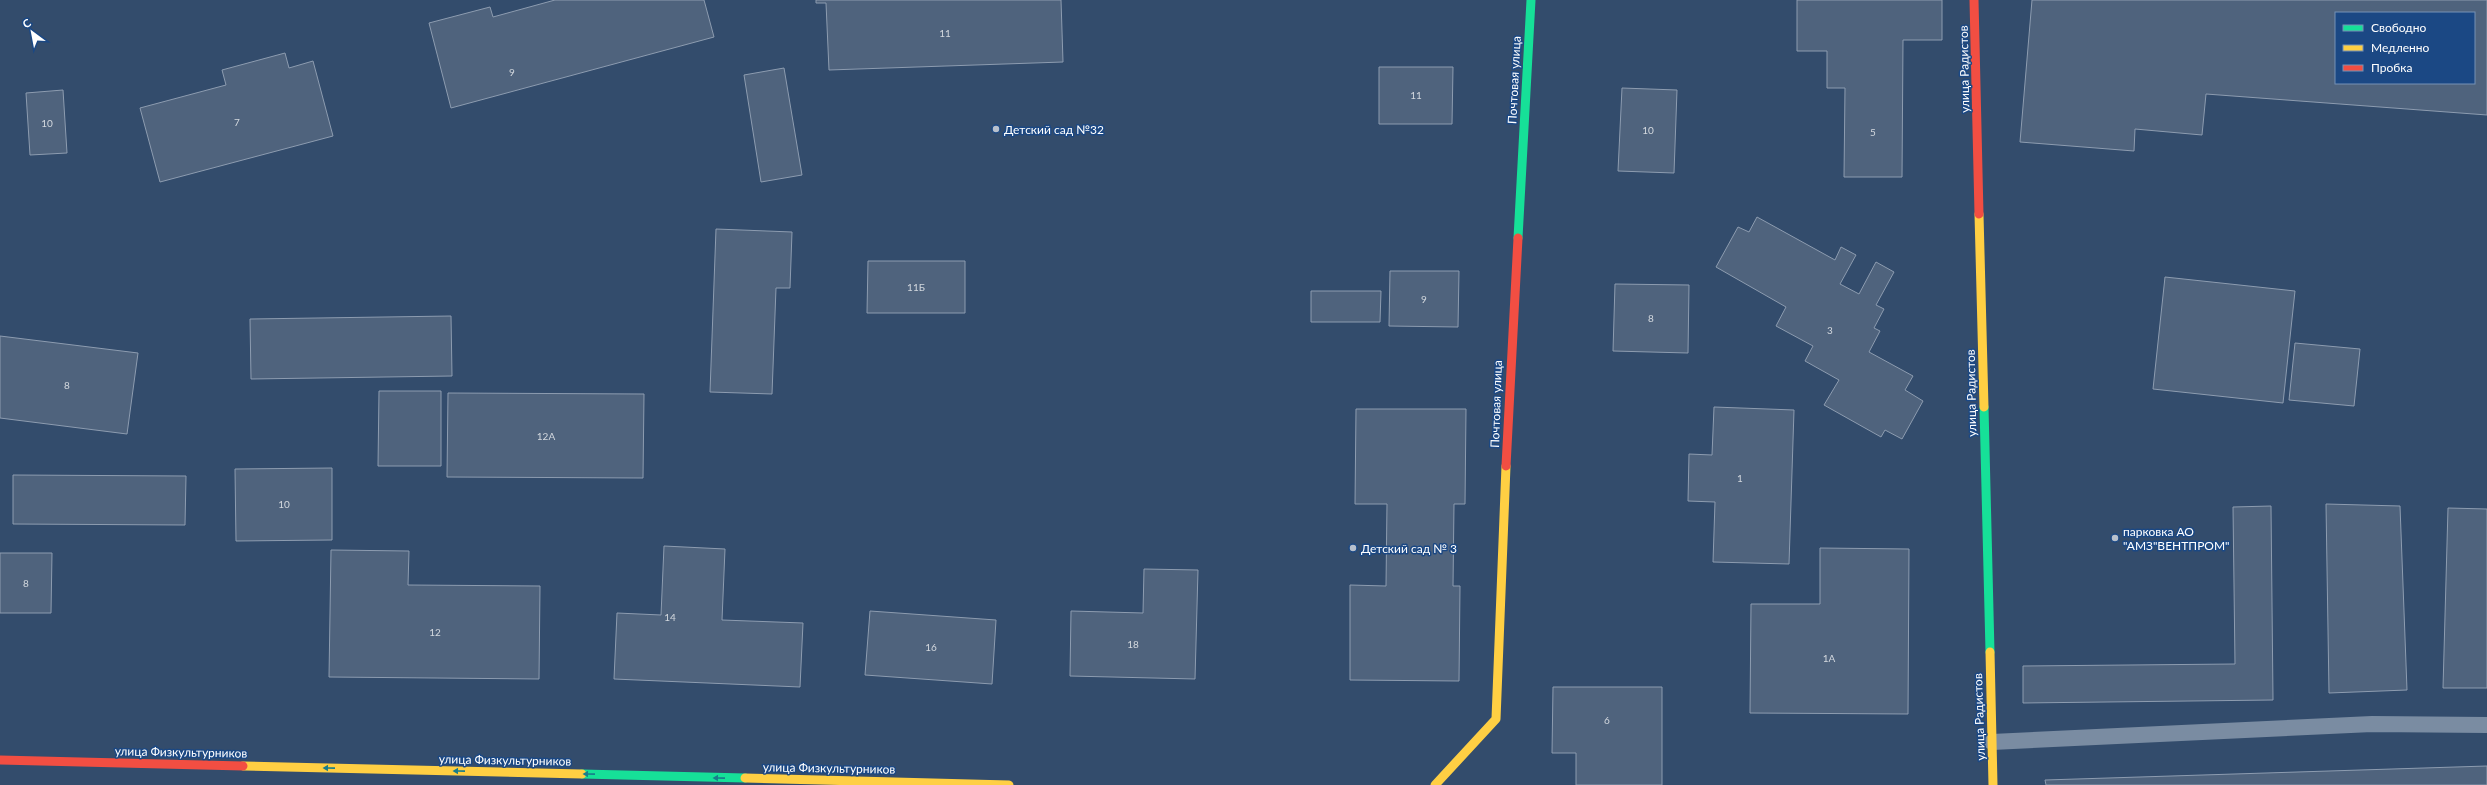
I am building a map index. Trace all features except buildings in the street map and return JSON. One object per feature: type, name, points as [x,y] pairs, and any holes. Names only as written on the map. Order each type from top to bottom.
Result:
[{"type":"street","name":"Почтовая улица","points":[[1435,785],[1496,720],[1510,371],[1531,0]]},
{"type":"street","name":"улица Радистов","points":[[1974,0],[1993,785]]},
{"type":"street","name":"улица Физкультурников","points":[[0,760],[1009,785]]},
{"type":"lane","points":[[1992,742],[2372,724],[2487,724]]},
{"type":"traffic: fast","points":[[1518,238],[1531,0]]},
{"type":"traffic: fast","points":[[1984,407],[1990,652]]},
{"type":"traffic: fast","points":[[582,774],[745,778]]},
{"type":"traffic: slow","points":[[1979,214],[1984,407]]},
{"type":"traffic: slow","points":[[1435,785],[1496,719],[1506,466]]},
{"type":"traffic: slow","points":[[1990,652],[1993,785]]},
{"type":"traffic: slow","points":[[243,766],[582,774]]},
{"type":"traffic: slow","points":[[745,778],[1009,785]]},
{"type":"traffic: jam","points":[[1974,0],[1979,214]]},
{"type":"traffic: jam","points":[[1506,466],[1518,238]]},
{"type":"traffic: jam","points":[[0,760],[243,766]]},
{"type":"place","name":"Детский сад №32","points":[[996,129]]},
{"type":"place","name":"парковка АО \"АМЗ\"ВЕНТПРОМ\"","points":[[2115,538]]},
{"type":"place","name":"Детский сад № 3","points":[[1353,548]]}]
